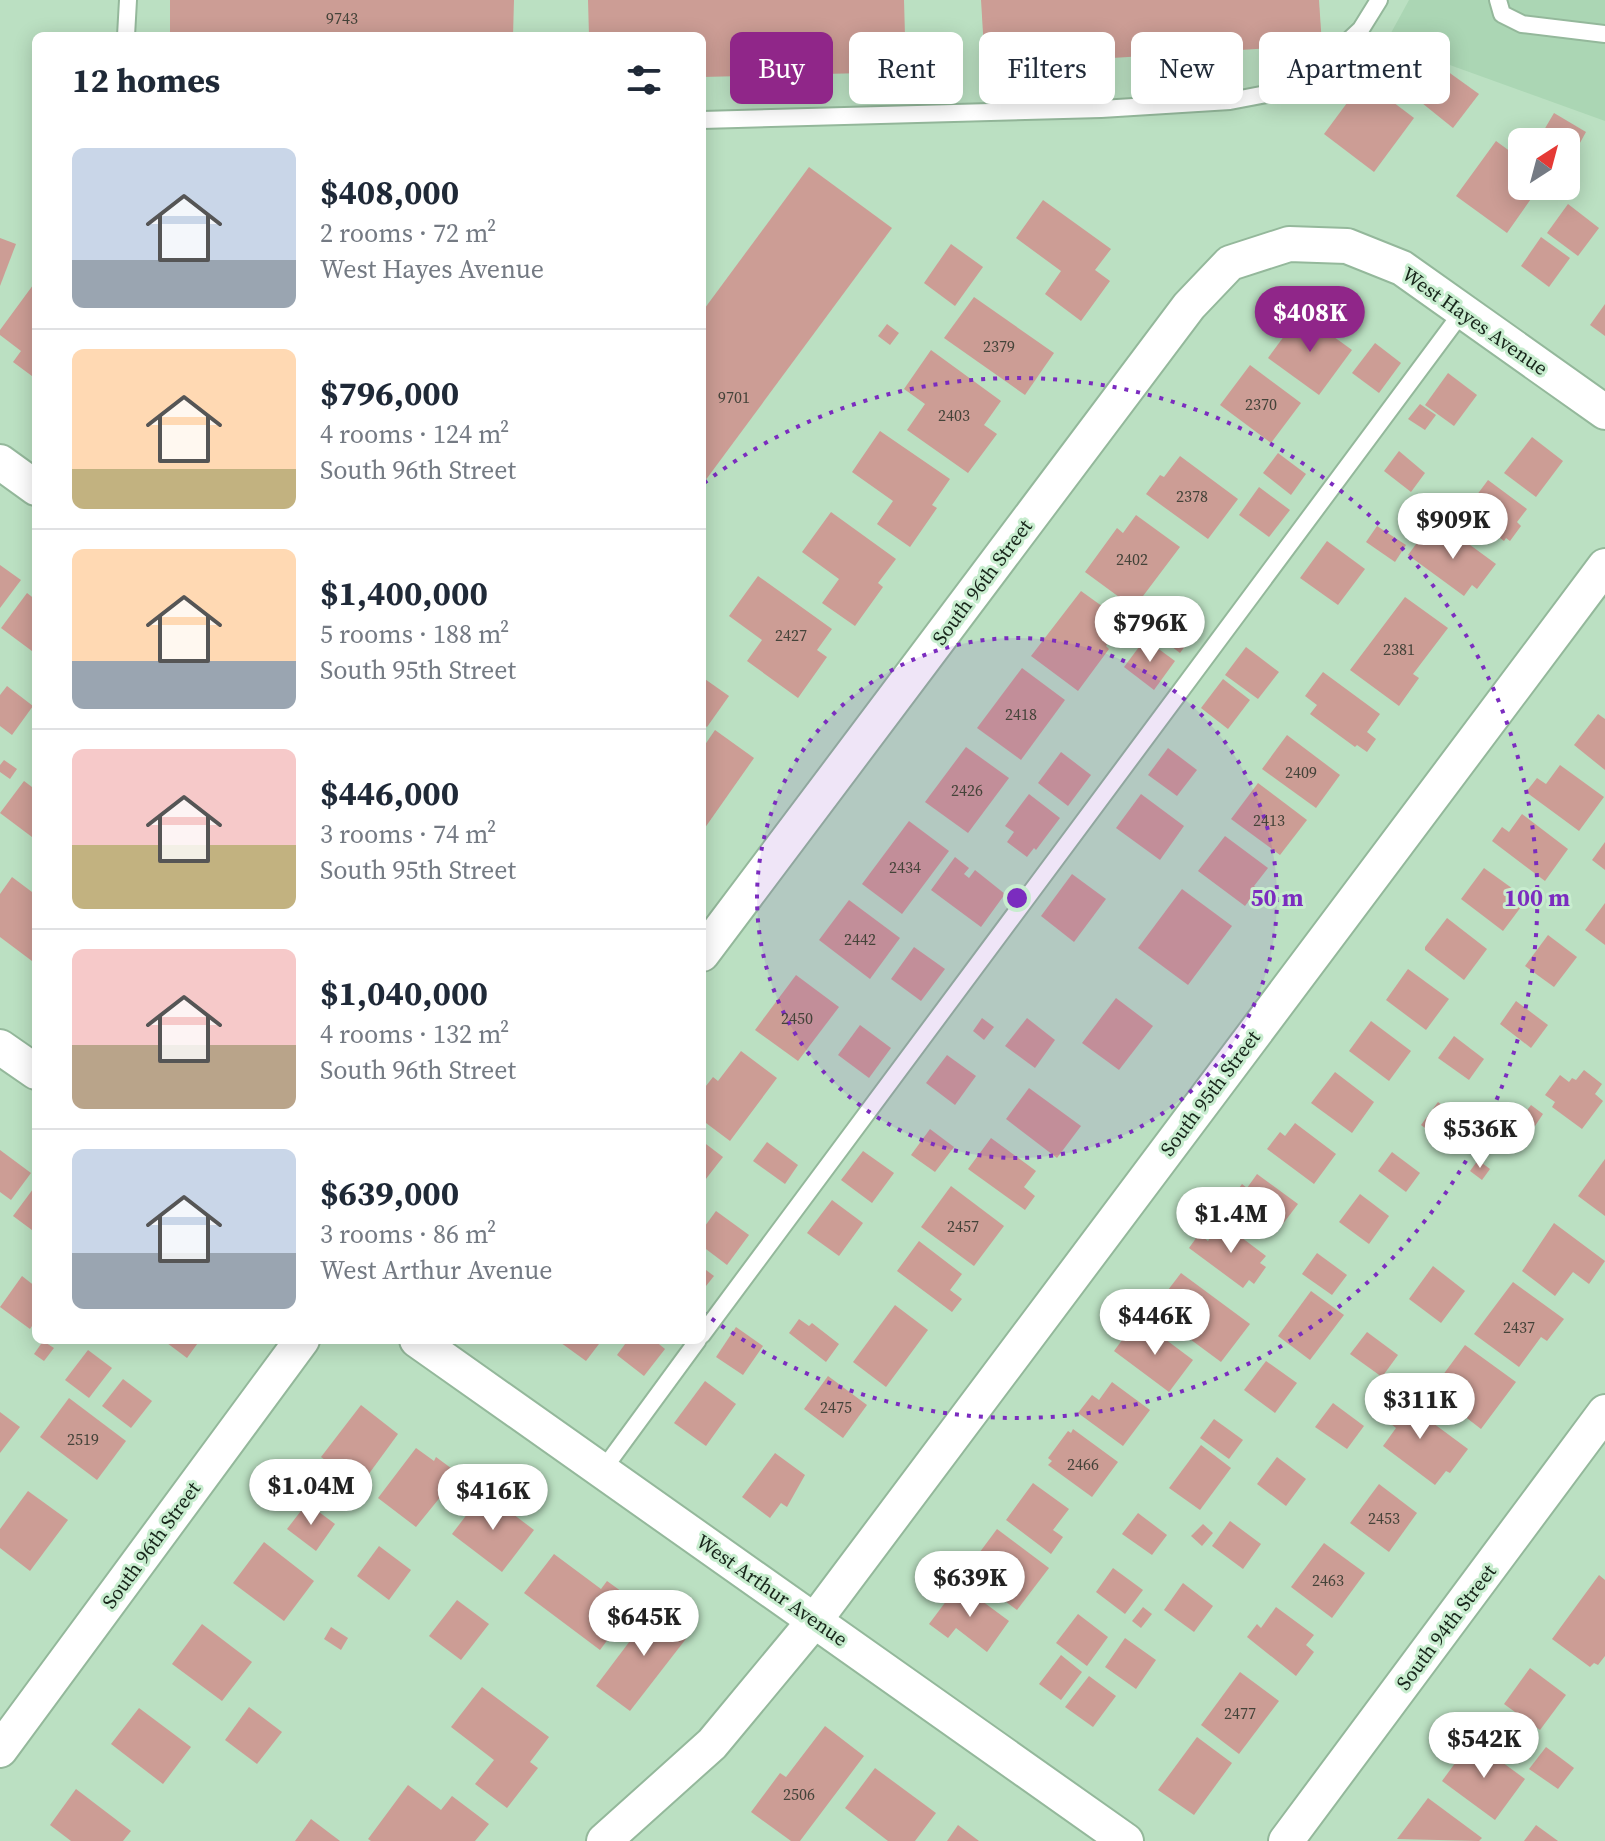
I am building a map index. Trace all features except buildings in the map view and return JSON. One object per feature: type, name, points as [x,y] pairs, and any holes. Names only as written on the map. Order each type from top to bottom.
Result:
[{"type":"street","name":"West Hayes Avenue","points":[[1289,244],[1347,246],[1402,268],[1605,412]]},
{"type":"street","name":"South 96th Street","points":[[706,949],[1189,306],[1230,263],[1289,244]]},
{"type":"street","points":[[0,462],[32,485]]},
{"type":"street","name":"South 95th Street","points":[[604,1841],[712,1744],[815,1620],[1605,566]]},
{"type":"street","points":[[0,1047],[32,1069]]},
{"type":"street","name":"South 96th Street","points":[[0,1750],[299,1344]]},
{"type":"street","name":"West Arthur Avenue","points":[[425,1344],[1126,1841]]},
{"type":"street","name":"South 94th Street","points":[[1286,1841],[1605,1412]]},
{"type":"lane","points":[[126,32],[128,0]]},
{"type":"lane","points":[[706,120],[1086,110],[1230,101],[1298,88],[1361,29],[1379,0]]},
{"type":"lane","points":[[1498,0],[1502,14],[1522,24],[1605,34]]},
{"type":"lane","points":[[706,1330],[1463,311]]},
{"type":"lane","points":[[602,1471],[696,1344]]},
{"type":"shaded area","points":[[1409,0],[1605,0],[1605,121],[1450,65],[1450,32],[1391,32]]}]
